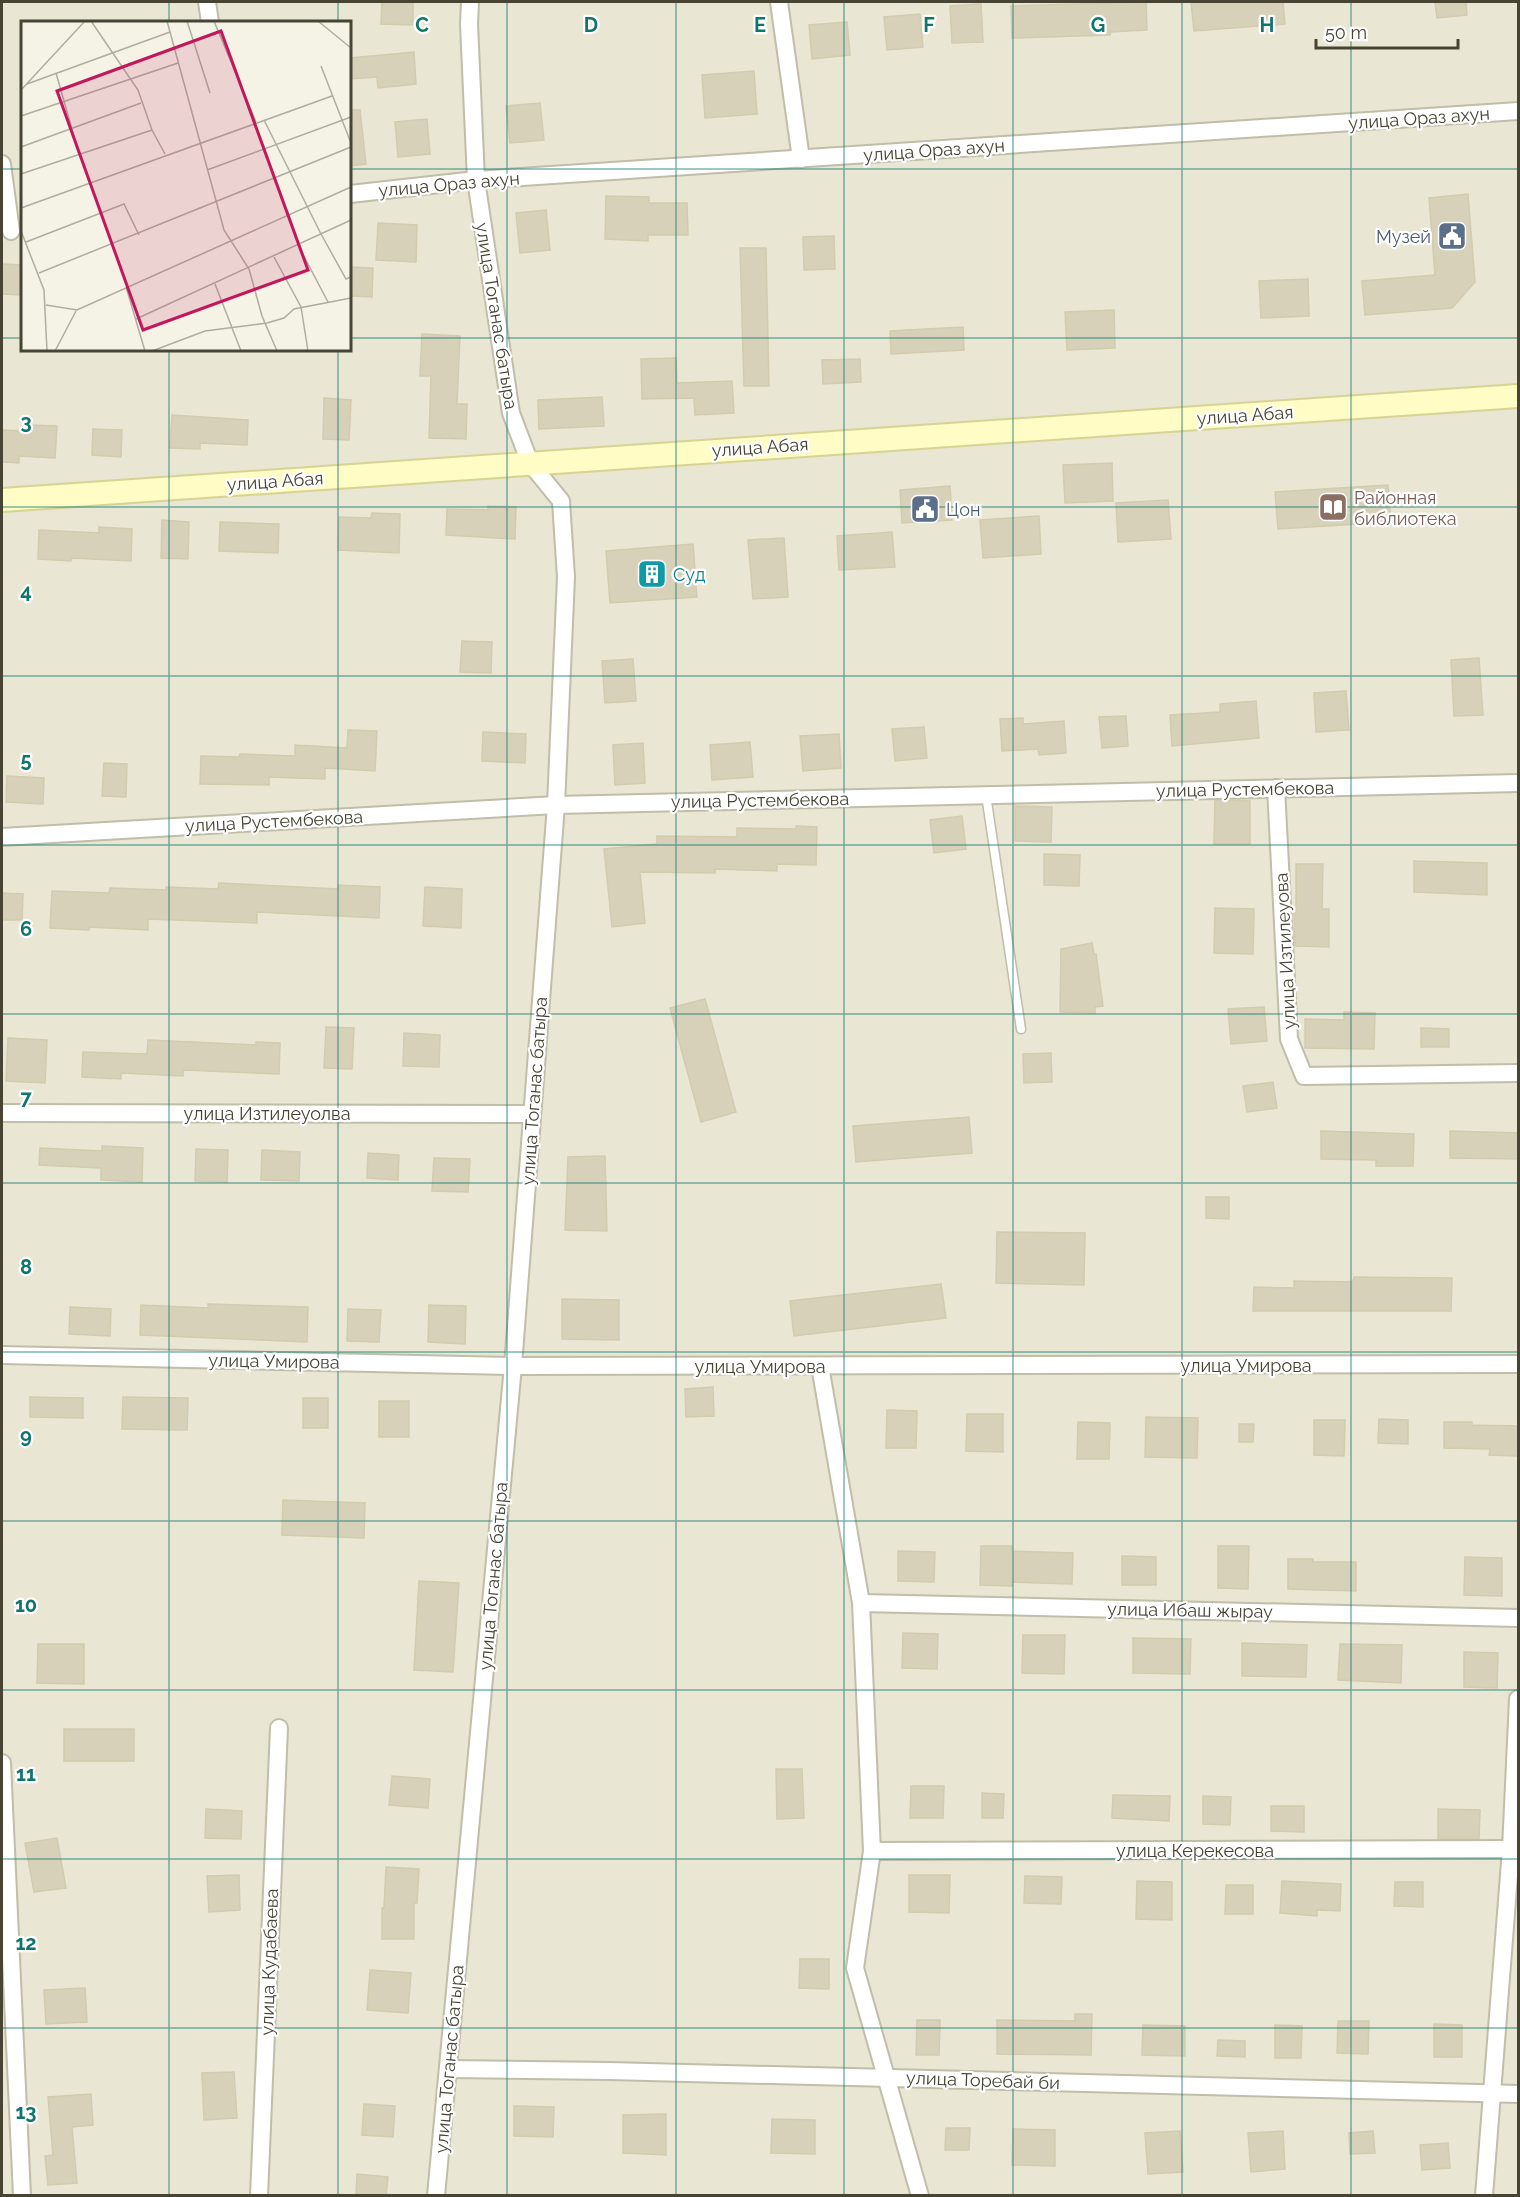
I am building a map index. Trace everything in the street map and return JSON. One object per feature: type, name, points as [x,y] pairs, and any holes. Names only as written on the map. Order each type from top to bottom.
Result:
[{"type":"street","points":[[207,2],[210,21]]},
{"type":"street","name":"улица Тоганас батыра","points":[[436,2196],[513,1366],[556,805],[566,577],[561,501],[530,463],[511,413],[476,180],[470,2]]},
{"type":"street","points":[[779,2],[801,159]]},
{"type":"street","name":"улица Ораз ахун","points":[[351,194],[476,180],[1518,111]]},
{"type":"street","points":[[2,164],[12,231]]},
{"type":"street","name":"улица Абая","points":[[2,500],[1518,396]]},
{"type":"street","name":"улица Рустембекова","points":[[2,837],[556,805],[1518,783]]},
{"type":"street","name":"улица Изтилеуова","points":[[1276,788],[1289,1039],[1304,1077],[1518,1073]]},
{"type":"street","name":"улица Изтилеуолва","points":[[2,1113],[532,1114]]},
{"type":"street","name":"улица Умирова","points":[[2,1355],[513,1366],[1518,1364]]},
{"type":"street","points":[[820,1366],[861,1603],[872,1851],[855,1968],[920,2196]]},
{"type":"street","name":"улица Ибаш жырау","points":[[861,1603],[1518,1618]]},
{"type":"street","points":[[1484,2196],[1515,1849],[1518,1699]]},
{"type":"street","name":"улица Кудабаева","points":[[259,2196],[279,1728]]},
{"type":"street","points":[[2,1763],[22,2196]]},
{"type":"street","name":"улица Керекесова","points":[[872,1851],[1515,1849]]},
{"type":"street","name":"улица Торебай би","points":[[448,2069],[886,2077],[1518,2094]]},
{"type":"lane","points":[[986,795],[1022,1029]]},
{"type":"shaded area","points":[[2,2],[1518,2],[1518,2195],[2,2195]]},
{"type":"building","points":[[382,2],[413,2],[413,25],[381,24]]},
{"type":"building","points":[[1146,2],[1147,30],[1110,32],[1110,35],[1012,38],[1011,6]]},
{"type":"building","points":[[1191,2],[1283,2],[1285,24],[1194,31]]},
{"type":"building","points":[[1435,2],[1466,2],[1467,15],[1437,18]]},
{"type":"building","points":[[981,4],[983,42],[952,43],[950,6]]},
{"type":"building","points":[[920,14],[923,47],[887,50],[884,17]]},
{"type":"building","points":[[847,22],[850,55],[812,59],[809,25]]},
{"type":"building","points":[[414,52],[416,84],[378,88],[377,77],[351,79],[351,58]]},
{"type":"building","points":[[754,71],[757,114],[705,118],[702,75]]},
{"type":"building","points":[[540,103],[544,140],[510,143],[506,106]]},
{"type":"building","points":[[351,110],[360,110],[366,164],[351,166]]},
{"type":"building","points":[[427,119],[430,154],[398,157],[395,122]]},
{"type":"building","name":"Музей","points":[[1468,194],[1475,282],[1452,308],[1365,315],[1362,281],[1435,275],[1429,198]]},
{"type":"building","points":[[606,196],[649,197],[649,203],[687,203],[688,235],[648,235],[648,241],[605,239]]},
{"type":"building","points":[[546,210],[550,250],[520,253],[516,213]]},
{"type":"building","points":[[378,223],[417,225],[416,262],[376,260]]},
{"type":"building","points":[[834,236],[835,269],[804,270],[803,237]]},
{"type":"building","points":[[740,248],[766,248],[769,386],[744,386]]},
{"type":"building","points":[[2,264],[21,265],[20,295],[2,294]]},
{"type":"building","points":[[351,267],[373,268],[372,297],[351,296]]},
{"type":"building","points":[[1308,279],[1309,316],[1261,318],[1259,281]]},
{"type":"building","points":[[1114,310],[1115,348],[1067,350],[1065,312]]},
{"type":"building","points":[[963,327],[964,350],[891,354],[890,331]]},
{"type":"building","points":[[422,334],[460,336],[457,404],[467,404],[466,439],[429,438],[431,376],[420,376]]},
{"type":"building","points":[[676,358],[677,383],[732,381],[734,413],[695,415],[694,398],[642,399],[641,359]]},
{"type":"building","points":[[860,359],[861,382],[823,384],[822,360]]},
{"type":"building","points":[[602,397],[604,426],[539,429],[538,400]]},
{"type":"building","points":[[324,398],[351,400],[349,440],[323,439]]},
{"type":"building","points":[[172,415],[248,420],[247,445],[200,443],[200,449],[170,448]]},
{"type":"building","points":[[30,425],[57,426],[55,458],[19,456],[19,463],[2,462],[2,430],[30,431]]},
{"type":"building","points":[[93,429],[122,430],[121,457],[92,455]]},
{"type":"building","points":[[1112,463],[1113,501],[1065,503],[1063,465]]},
{"type":"building","name":"Районная библиотека","points":[[1388,485],[1391,522],[1278,529],[1275,492]]},
{"type":"building","points":[[950,486],[952,520],[902,523],[900,490]]},
{"type":"building","points":[[1168,500],[1171,539],[1118,542],[1116,503]]},
{"type":"building","points":[[488,506],[516,507],[515,539],[446,535],[447,509],[488,510]]},
{"type":"building","points":[[372,513],[400,514],[399,553],[338,550],[339,517],[371,518]]},
{"type":"building","points":[[1039,516],[1041,554],[983,558],[980,520]]},
{"type":"building","points":[[162,520],[189,522],[188,559],[161,558]]},
{"type":"building","points":[[220,522],[279,524],[278,553],[219,551]]},
{"type":"building","points":[[99,527],[132,529],[131,561],[38,559],[39,530],[99,533]]},
{"type":"building","points":[[892,532],[895,567],[839,570],[837,536]]},
{"type":"building","points":[[784,538],[788,597],[753,599],[748,540]]},
{"type":"building","name":"Суд","points":[[693,544],[697,597],[610,603],[606,551]]},
{"type":"building","points":[[462,641],[492,642],[491,673],[460,672]]},
{"type":"building","points":[[1479,658],[1483,715],[1454,716],[1451,660]]},
{"type":"building","points":[[633,659],[636,701],[605,703],[602,661]]},
{"type":"building","points":[[1346,691],[1349,730],[1316,732],[1314,693]]},
{"type":"building","points":[[1256,701],[1259,738],[1172,746],[1170,715],[1220,712],[1220,704]]},
{"type":"building","points":[[1126,716],[1128,746],[1102,748],[1099,717]]},
{"type":"building","points":[[1023,718],[1023,724],[1064,721],[1066,753],[1039,755],[1038,749],[1002,751],[1000,719]]},
{"type":"building","points":[[924,727],[927,758],[895,761],[892,729]]},
{"type":"building","points":[[348,730],[377,731],[375,771],[325,768],[325,779],[269,777],[269,785],[200,784],[201,756],[239,757],[240,754],[295,756],[295,745],[347,748]]},
{"type":"building","points":[[483,732],[526,734],[525,763],[482,761]]},
{"type":"building","points":[[839,734],[841,768],[803,771],[800,736]]},
{"type":"building","points":[[750,742],[753,777],[712,780],[710,745]]},
{"type":"building","points":[[643,743],[645,783],[615,785],[613,745]]},
{"type":"building","points":[[104,763],[127,764],[126,797],[102,796]]},
{"type":"building","points":[[7,776],[44,778],[43,804],[6,802]]},
{"type":"building","points":[[1215,800],[1250,801],[1250,844],[1214,844]]},
{"type":"building","points":[[1015,806],[1052,807],[1051,842],[1015,841]]},
{"type":"building","points":[[962,816],[966,849],[934,853],[930,820]]},
{"type":"building","points":[[796,826],[817,827],[816,865],[777,864],[777,871],[715,869],[715,873],[640,872],[645,923],[612,927],[604,849],[657,844],[657,836],[737,837],[737,828],[796,829]]},
{"type":"building","points":[[1044,854],[1080,855],[1079,886],[1044,885]]},
{"type":"building","points":[[1414,861],[1487,863],[1487,895],[1414,892]]},
{"type":"building","points":[[1296,864],[1323,864],[1322,909],[1329,909],[1329,947],[1295,946]]},
{"type":"building","points":[[219,883],[338,889],[338,885],[380,887],[379,918],[257,912],[257,923],[148,919],[148,930],[90,927],[89,930],[50,928],[52,891],[109,893],[110,888],[218,889]]},
{"type":"building","points":[[425,887],[462,889],[461,928],[423,926]]},
{"type":"building","points":[[2,893],[23,894],[22,920],[2,920]]},
{"type":"building","points":[[1215,908],[1254,909],[1253,954],[1214,953]]},
{"type":"building","points":[[1092,943],[1094,954],[1096,954],[1103,1006],[1095,1007],[1095,1013],[1060,1012],[1061,949]]},
{"type":"building","points":[[705,999],[736,1112],[701,1122],[670,1008]]},
{"type":"building","points":[[1264,1007],[1267,1041],[1231,1044],[1228,1009]]},
{"type":"building","points":[[1344,1012],[1375,1013],[1374,1049],[1305,1048],[1305,1019],[1344,1020]]},
{"type":"building","points":[[326,1027],[354,1028],[352,1069],[324,1068]]},
{"type":"building","points":[[1421,1028],[1449,1029],[1449,1047],[1421,1047]]},
{"type":"building","points":[[404,1033],[440,1035],[439,1067],[403,1066]]},
{"type":"building","points":[[8,1038],[47,1040],[45,1083],[6,1081]]},
{"type":"building","points":[[148,1040],[256,1045],[256,1042],[280,1043],[279,1074],[183,1070],[183,1076],[121,1073],[121,1079],[82,1077],[83,1052],[147,1054]]},
{"type":"building","points":[[1051,1053],[1052,1082],[1024,1083],[1023,1054]]},
{"type":"building","points":[[1273,1082],[1277,1108],[1247,1112],[1243,1086]]},
{"type":"building","points":[[969,1117],[972,1153],[856,1162],[853,1126]]},
{"type":"building","points":[[1321,1131],[1414,1134],[1413,1166],[1376,1166],[1376,1160],[1321,1159]]},
{"type":"building","points":[[1450,1131],[1518,1133],[1518,1159],[1450,1158]]},
{"type":"building","points":[[102,1146],[143,1148],[142,1182],[101,1180],[101,1168],[39,1165],[40,1148],[102,1151]]},
{"type":"building","points":[[196,1149],[228,1150],[227,1182],[195,1181]]},
{"type":"building","points":[[262,1150],[300,1152],[299,1181],[261,1180]]},
{"type":"building","points":[[368,1153],[399,1155],[398,1180],[367,1178]]},
{"type":"building","points":[[605,1156],[607,1231],[565,1230],[568,1157]]},
{"type":"building","points":[[434,1158],[470,1159],[468,1192],[432,1191]]},
{"type":"building","points":[[1206,1197],[1229,1197],[1229,1219],[1206,1218]]},
{"type":"building","points":[[997,1232],[1085,1233],[1084,1285],[996,1283]]},
{"type":"building","points":[[1354,1277],[1452,1278],[1451,1311],[1253,1311],[1254,1287],[1294,1288],[1294,1281],[1353,1282]]},
{"type":"building","points":[[941,1284],[946,1318],[794,1336],[790,1301]]},
{"type":"building","points":[[562,1299],[619,1300],[619,1340],[562,1339]]},
{"type":"building","points":[[208,1304],[308,1307],[307,1342],[140,1335],[141,1305],[208,1308]]},
{"type":"building","points":[[429,1305],[466,1306],[465,1344],[428,1342]]},
{"type":"building","points":[[70,1307],[111,1309],[110,1336],[69,1334]]},
{"type":"building","points":[[348,1309],[381,1310],[379,1342],[347,1341]]},
{"type":"building","points":[[713,1387],[714,1416],[686,1417],[685,1389]]},
{"type":"building","points":[[30,1397],[83,1398],[83,1418],[30,1417]]},
{"type":"building","points":[[123,1397],[188,1398],[187,1430],[122,1429]]},
{"type":"building","points":[[303,1398],[328,1398],[328,1428],[303,1428]]},
{"type":"building","points":[[379,1401],[409,1401],[409,1437],[379,1437]]},
{"type":"building","points":[[887,1410],[917,1411],[916,1448],[886,1448]]},
{"type":"building","points":[[967,1414],[1003,1414],[1003,1452],[966,1451]]},
{"type":"building","points":[[1146,1417],[1198,1418],[1197,1458],[1145,1457]]},
{"type":"building","points":[[1379,1419],[1408,1420],[1408,1444],[1378,1443]]},
{"type":"building","points":[[1314,1420],[1345,1420],[1344,1456],[1314,1455]]},
{"type":"building","points":[[1078,1422],[1110,1423],[1109,1459],[1077,1459]]},
{"type":"building","points":[[1444,1422],[1518,1426],[1518,1456],[1489,1455],[1490,1449],[1444,1448]]},
{"type":"building","points":[[1239,1424],[1254,1424],[1253,1442],[1239,1442]]},
{"type":"building","points":[[283,1500],[365,1503],[364,1538],[282,1535]]},
{"type":"building","points":[[981,1546],[1012,1546],[1012,1551],[1073,1553],[1072,1584],[1012,1582],[1012,1586],[980,1585]]},
{"type":"building","points":[[1218,1546],[1249,1546],[1248,1589],[1218,1588]]},
{"type":"building","points":[[898,1551],[935,1552],[934,1582],[898,1581]]},
{"type":"building","points":[[1122,1556],[1156,1557],[1156,1585],[1122,1585]]},
{"type":"building","points":[[1465,1557],[1502,1558],[1502,1596],[1464,1595]]},
{"type":"building","points":[[1288,1559],[1313,1559],[1313,1562],[1356,1562],[1356,1591],[1288,1589]]},
{"type":"building","points":[[419,1581],[459,1583],[453,1672],[414,1670]]},
{"type":"building","points":[[903,1633],[938,1634],[937,1669],[902,1668]]},
{"type":"building","points":[[1023,1635],[1065,1635],[1064,1674],[1022,1673]]},
{"type":"building","points":[[1133,1638],[1191,1639],[1190,1674],[1133,1673]]},
{"type":"building","points":[[1242,1643],[1307,1645],[1306,1677],[1242,1676]]},
{"type":"building","points":[[38,1644],[84,1644],[84,1684],[37,1683]]},
{"type":"building","points":[[1340,1644],[1402,1645],[1401,1683],[1338,1680]]},
{"type":"building","points":[[1464,1652],[1498,1653],[1497,1688],[1464,1687]]},
{"type":"building","points":[[64,1729],[134,1729],[134,1761],[64,1761]]},
{"type":"building","points":[[776,1769],[802,1769],[804,1818],[777,1819]]},
{"type":"building","points":[[392,1776],[430,1779],[428,1808],[389,1805]]},
{"type":"building","points":[[911,1786],[944,1786],[943,1818],[910,1818]]},
{"type":"building","points":[[982,1793],[1004,1794],[1003,1818],[982,1818]]},
{"type":"building","points":[[1113,1795],[1170,1796],[1169,1821],[1112,1818]]},
{"type":"building","points":[[1203,1796],[1231,1797],[1230,1825],[1203,1824]]},
{"type":"building","points":[[1271,1806],[1304,1806],[1304,1832],[1271,1831]]},
{"type":"building","points":[[206,1809],[242,1811],[241,1839],[205,1838]]},
{"type":"building","points":[[1438,1809],[1480,1810],[1479,1839],[1438,1839]]},
{"type":"building","points":[[57,1838],[66,1888],[34,1892],[25,1843]]},
{"type":"building","points":[[386,1867],[419,1869],[417,1903],[414,1903],[414,1939],[382,1939]]},
{"type":"building","points":[[239,1875],[240,1910],[209,1912],[207,1876]]},
{"type":"building","points":[[909,1875],[950,1875],[949,1913],[909,1912]]},
{"type":"building","points":[[1025,1876],[1062,1877],[1061,1904],[1024,1903]]},
{"type":"building","points":[[1137,1881],[1172,1882],[1172,1920],[1136,1919]]},
{"type":"building","points":[[1282,1881],[1341,1884],[1340,1911],[1317,1910],[1317,1916],[1280,1913]]},
{"type":"building","points":[[1395,1882],[1423,1882],[1423,1907],[1394,1906]]},
{"type":"building","points":[[1226,1885],[1253,1885],[1253,1914],[1225,1914]]},
{"type":"building","points":[[800,1959],[829,1959],[829,1989],[799,1988]]},
{"type":"building","points":[[370,1970],[411,1973],[408,2013],[367,2010]]},
{"type":"building","points":[[85,1988],[87,2022],[46,2024],[44,1990]]},
{"type":"building","points":[[1075,2014],[1092,2014],[1091,2055],[997,2054],[997,2020],[1075,2021]]},
{"type":"building","points":[[917,2020],[940,2020],[939,2055],[916,2055]]},
{"type":"building","points":[[1338,2021],[1369,2021],[1368,2054],[1337,2053]]},
{"type":"building","points":[[1434,2024],[1462,2025],[1462,2057],[1434,2057]]},
{"type":"building","points":[[1143,2025],[1185,2026],[1185,2056],[1142,2055]]},
{"type":"building","points":[[1275,2025],[1302,2026],[1301,2058],[1275,2058]]},
{"type":"building","points":[[1218,2040],[1245,2041],[1245,2057],[1217,2056]]},
{"type":"building","points":[[234,2072],[237,2118],[204,2120],[202,2073]]},
{"type":"building","points":[[91,2094],[93,2125],[72,2127],[77,2183],[48,2185],[45,2156],[53,2155],[48,2097]]},
{"type":"building","points":[[364,2104],[395,2106],[393,2137],[362,2135]]},
{"type":"building","points":[[514,2106],[554,2107],[553,2137],[514,2136]]},
{"type":"building","points":[[666,2114],[666,2155],[623,2153],[623,2115]]},
{"type":"building","points":[[772,2119],[815,2120],[815,2154],[771,2153]]},
{"type":"building","points":[[946,2128],[970,2128],[969,2150],[945,2150]]},
{"type":"building","points":[[1013,2129],[1055,2130],[1055,2166],[1012,2165]]},
{"type":"building","points":[[1180,2131],[1183,2172],[1148,2174],[1145,2133]]},
{"type":"building","points":[[1283,2131],[1285,2169],[1251,2172],[1248,2133]]},
{"type":"building","points":[[1373,2131],[1375,2153],[1350,2154],[1349,2133]]},
{"type":"building","points":[[1448,2143],[1450,2168],[1422,2170],[1420,2145]]},
{"type":"building","points":[[357,2174],[388,2177],[386,2196],[356,2196]]},
{"type":"place","name":"Музей","points":[[1452,236]]},
{"type":"place","name":"Районная библиотека","points":[[1333,507]]},
{"type":"place","name":"Цон","points":[[925,509]]},
{"type":"place","name":"Суд","points":[[652,574]]}]
